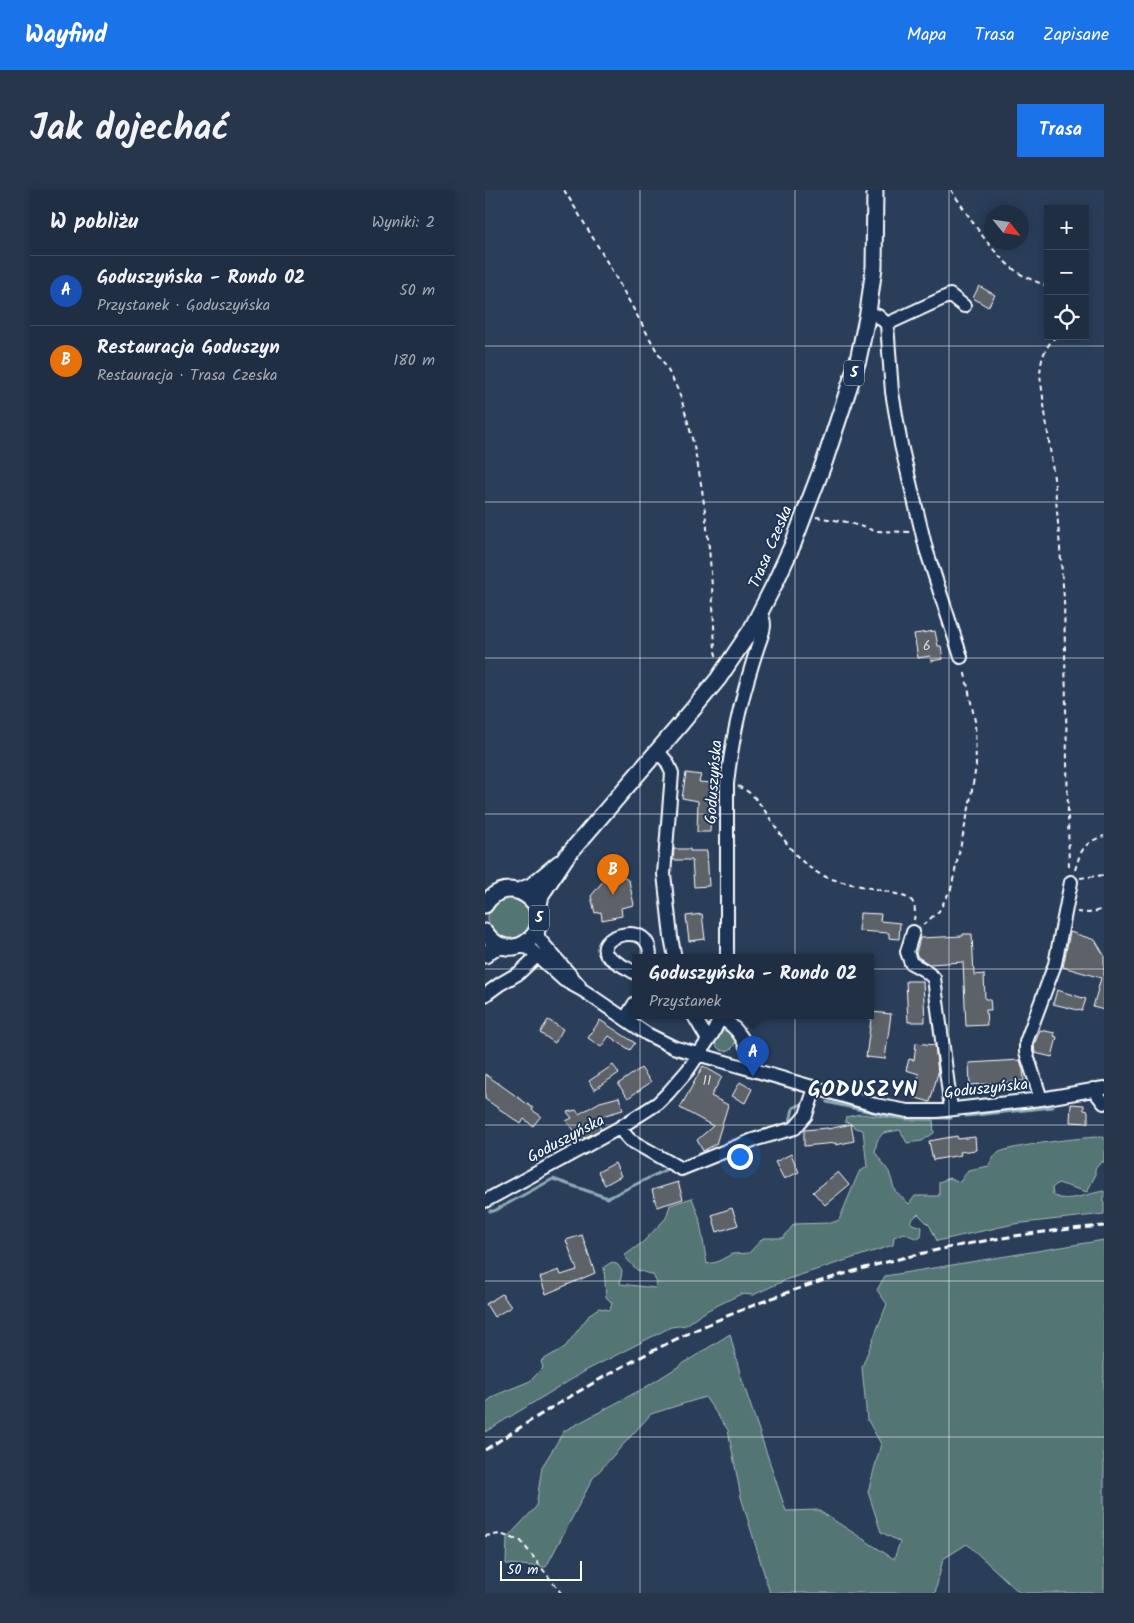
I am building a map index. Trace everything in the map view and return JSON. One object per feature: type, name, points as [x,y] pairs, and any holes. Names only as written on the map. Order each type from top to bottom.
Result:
[{"type":"main road","name":"Trasa Czeska","points":[[538,910],[541,896],[566,857],[705,695],[735,654],[760,613],[786,559],[805,514],[844,408],[858,360],[868,313],[874,267],[875,190]]},
{"type":"main road","name":"Trasa Czeska","points":[[519,891],[531,886],[566,857]]},
{"type":"main road","name":"5","points":[[485,956],[493,948],[511,946],[531,938],[537,930],[539,920],[538,910],[530,898],[519,891],[504,890],[487,900]]},
{"type":"main road","points":[[485,932],[491,940],[511,946]]},
{"type":"street","points":[[887,324],[950,295],[964,306]]},
{"type":"street","points":[[868,313],[878,316],[887,324],[892,392],[901,445],[922,532],[961,657]]},
{"type":"street","name":"Goduszyńska","points":[[727,954],[727,784],[735,724],[745,683],[764,629],[764,618],[760,613]]},
{"type":"street","points":[[662,756],[672,773],[664,874],[674,954]]},
{"type":"street","points":[[1041,1099],[1026,1052],[1027,1042],[1055,964],[1071,882]]},
{"type":"street","name":"Goduszyńska","points":[[537,930],[539,939],[584,991]]},
{"type":"street","points":[[913,932],[907,952],[911,963],[934,978],[951,1109]]},
{"type":"street","points":[[632,971],[609,957],[605,952],[605,946],[609,941],[621,935],[637,934],[644,938],[648,944],[650,954]]},
{"type":"street","name":"Goduszyńska","points":[[511,946],[529,948],[564,980],[660,1041],[698,1055],[891,1108],[923,1111],[951,1109],[1041,1099],[1098,1089]]},
{"type":"street","points":[[485,995],[519,974],[538,956]]},
{"type":"street","points":[[625,1020],[632,1008]]},
{"type":"street","points":[[697,1019],[708,1040]]},
{"type":"street","name":"Goduszyńska","points":[[485,1201],[646,1112],[668,1093],[698,1055],[719,1019]]},
{"type":"street","points":[[723,1019],[735,1027],[742,1036],[756,1071]]},
{"type":"street","points":[[619,1128],[630,1140],[681,1169],[753,1140],[795,1128],[806,1115],[815,1088]]},
{"type":"street","points":[[1098,1089],[1104,1102]]},
{"type":"path","points":[[564,190],[634,309],[683,403],[702,493],[712,587],[715,652],[719,662]]},
{"type":"path","points":[[951,190],[993,249],[1016,271],[1044,285]]},
{"type":"path","points":[[1053,340],[1041,359],[1040,375],[1055,486],[1064,598],[1069,873],[1071,882]]},
{"type":"path","points":[[805,514],[847,522],[882,532],[922,532]]},
{"type":"path","points":[[913,932],[928,922],[939,911],[951,889],[969,808],[976,766],[975,721],[961,657]]},
{"type":"path","points":[[727,784],[738,785],[753,795],[801,862],[824,876],[857,886],[899,894],[911,900],[915,908],[913,932]]},
{"type":"path","points":[[1071,882],[1080,854],[1085,846],[1091,840],[1104,836]]},
{"type":"path","points":[[1071,882],[1083,877],[1104,875]]},
{"type":"path","points":[[1066,911],[1089,913],[1104,909]]},
{"type":"path","points":[[485,1536],[500,1534],[521,1541],[561,1593]]},
{"type":"green space","points":[[510,896],[522,900],[528,906],[532,918],[528,930],[522,936],[510,940],[498,936],[492,930],[488,918],[492,906],[498,900]]},
{"type":"green space","points":[[721,1031],[729,1031],[735,1037],[735,1045],[729,1051],[721,1051],[715,1045],[715,1037]]},
{"type":"green space","points":[[860,1114],[908,1120],[933,1120],[934,1133],[922,1141],[907,1143],[900,1130],[883,1133],[877,1141],[875,1152],[889,1172],[895,1191],[909,1204],[915,1196],[939,1196],[939,1182],[949,1178],[960,1182],[968,1170],[989,1166],[995,1155],[1005,1150],[1049,1142],[1104,1137],[1104,1162],[1101,1162],[1095,1169],[1095,1176],[1087,1192],[1058,1183],[1052,1188],[1053,1195],[1064,1198],[1104,1191],[1104,1214],[1014,1224],[937,1241],[930,1226],[918,1214],[910,1221],[912,1224],[922,1227],[921,1237],[917,1239],[904,1233],[894,1237],[893,1245],[788,1279],[753,1295],[741,1294],[708,1310],[686,1325],[671,1327],[587,1370],[485,1432],[485,1403],[496,1395],[530,1381],[543,1368],[541,1361],[565,1347],[591,1313],[599,1308],[610,1310],[612,1303],[606,1297],[604,1267],[612,1262],[618,1265],[622,1271],[620,1284],[655,1288],[657,1283],[653,1275],[637,1270],[624,1256],[643,1242],[666,1218],[670,1205],[692,1198],[699,1217],[707,1264],[717,1262],[732,1254],[749,1253],[763,1238],[783,1238],[794,1224],[831,1223],[839,1220],[859,1172],[867,1167],[863,1130],[845,1122],[846,1117]]},
{"type":"green space","points":[[1104,1240],[1104,1593],[1020,1593],[967,1544],[943,1559],[935,1593],[770,1593],[741,1497],[728,1430],[705,1397],[651,1414],[593,1478],[546,1567],[506,1564],[507,1538],[536,1507],[542,1467],[564,1431],[646,1387],[730,1334],[741,1377],[786,1511],[818,1510],[894,1559],[900,1542],[881,1532],[868,1492],[881,1444],[867,1419],[862,1367],[887,1304],[877,1290],[885,1276]]},
{"type":"building","points":[[979,286],[995,295],[988,307],[973,298]]},
{"type":"building","points":[[935,631],[938,646],[941,646],[943,659],[931,661],[930,656],[918,658],[914,634]]},
{"type":"building","points":[[686,773],[701,775],[699,782],[713,783],[710,832],[697,832],[698,801],[682,798]]},
{"type":"building","points":[[674,849],[707,851],[709,886],[694,887],[692,860],[673,860]]},
{"type":"building","points":[[613,869],[629,881],[634,905],[621,908],[622,916],[602,920],[601,912],[595,913],[591,896]]},
{"type":"building","points":[[860,913],[881,914],[880,921],[900,923],[899,939],[889,938],[889,933],[859,931]]},
{"type":"building","points":[[702,914],[705,939],[689,941],[686,916]]},
{"type":"building","points":[[1070,932],[1095,940],[1104,955],[1104,1010],[1093,1007],[1101,978],[1063,967]]},
{"type":"building","points":[[963,934],[972,934],[974,975],[984,974],[985,999],[990,999],[991,1010],[986,1010],[987,1025],[966,1026],[963,962],[929,964],[918,957],[916,953],[920,938],[963,936]]},
{"type":"building","points":[[906,981],[923,981],[925,1022],[908,1022]]},
{"type":"building","points":[[1057,990],[1086,999],[1082,1011],[1053,1004]]},
{"type":"building","points":[[874,1012],[891,1014],[885,1059],[866,1057],[871,1019],[874,1019]]},
{"type":"building","points":[[548,1020],[563,1029],[555,1043],[540,1033]]},
{"type":"building","points":[[600,1020],[635,1043],[630,1050],[609,1036],[601,1047],[588,1038]]},
{"type":"building","points":[[1040,1030],[1055,1033],[1054,1036],[1057,1037],[1052,1057],[1035,1053],[1034,1045]]},
{"type":"building","points":[[916,1043],[935,1045],[938,1073],[930,1102],[913,1097],[919,1074],[906,1070],[909,1059],[914,1060]]},
{"type":"building","points":[[1020,1060],[1024,1081],[970,1085],[969,1063]]},
{"type":"building","points":[[613,1065],[619,1073],[594,1090],[589,1081]]},
{"type":"building","points":[[703,1066],[722,1077],[711,1096],[728,1105],[716,1144],[703,1151],[697,1140],[713,1126],[680,1108]]},
{"type":"building","points":[[641,1068],[651,1082],[628,1098],[618,1084]]},
{"type":"building","points":[[485,1074],[533,1108],[532,1110],[541,1116],[533,1126],[524,1119],[521,1124],[485,1099]]},
{"type":"building","points":[[740,1082],[752,1089],[745,1103],[732,1096]]},
{"type":"building","points":[[619,1097],[623,1110],[595,1118],[601,1129],[584,1138],[582,1135],[580,1137],[566,1121],[572,1118],[567,1112],[576,1110],[579,1114],[600,1102]]},
{"type":"building","points":[[1071,1104],[1084,1105],[1084,1110],[1088,1111],[1088,1123],[1070,1122]]},
{"type":"building","points":[[851,1124],[854,1141],[836,1145],[836,1143],[804,1146],[804,1130],[828,1129]]},
{"type":"building","points":[[957,1136],[958,1139],[975,1137],[976,1150],[960,1152],[961,1155],[933,1160],[929,1141]]},
{"type":"building","points":[[791,1154],[799,1172],[784,1179],[775,1162]]},
{"type":"building","points":[[615,1163],[621,1176],[605,1185],[598,1172]]},
{"type":"building","points":[[838,1172],[849,1185],[825,1205],[813,1192]]},
{"type":"building","points":[[678,1182],[683,1199],[657,1207],[652,1190]]},
{"type":"building","points":[[732,1208],[738,1225],[717,1232],[712,1215]]},
{"type":"building","points":[[582,1235],[595,1273],[546,1294],[540,1277],[559,1270],[561,1275],[577,1270],[566,1240]]},
{"type":"building","points":[[502,1294],[511,1307],[494,1317],[486,1304]]},
{"type":"waterway","points":[[827,1102],[888,1116],[951,1118]]},
{"type":"waterway","points":[[786,1125],[790,1122],[793,1108],[804,1103]]},
{"type":"waterway","points":[[966,1116],[1053,1107]]},
{"type":"waterway","points":[[720,1147],[760,1131]]},
{"type":"waterway","points":[[490,1211],[494,1211],[553,1179],[608,1198],[669,1168]]},
{"type":"railway","points":[[485,1450],[558,1404],[633,1361],[734,1313],[785,1293],[889,1261],[942,1249],[1050,1231],[1104,1226]]},
{"type":"place","name":"Restauracja Goduszyn","points":[[613,895]]},
{"type":"place","name":"Goduszyńska - Rondo 02","points":[[753,1077]]},
{"type":"district","name":"GODUSZYN","points":[[863,1090]]}]
